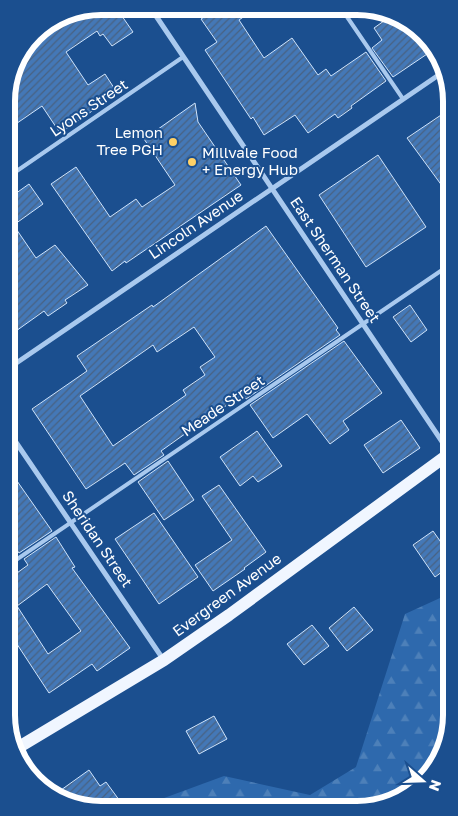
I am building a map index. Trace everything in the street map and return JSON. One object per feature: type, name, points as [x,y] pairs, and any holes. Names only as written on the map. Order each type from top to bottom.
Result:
[{"type":"main road","name":"Evergreen Avenue","points":[[21,746],[164,660],[443,458]]},
{"type":"street","name":"East Sherman Street","points":[[156,16],[443,443]]},
{"type":"street","name":"Lincoln Avenue","points":[[15,364],[439,75]]},
{"type":"street","name":"Sheridan Street","points":[[15,441],[164,660]]},
{"type":"lane","points":[[346,15],[403,99]]},
{"type":"lane","name":"Lyons Street","points":[[15,172],[183,57]]},
{"type":"lane","name":"Meade Street","points":[[15,561],[443,269]]},
{"type":"green space","points":[[443,597],[443,721],[441,732],[433,756],[398,756],[398,791],[369,800],[357,801],[156,801],[224,776],[310,795],[356,767],[405,614]]},
{"type":"building","points":[[121,15],[133,32],[112,46],[103,34],[100,36],[97,31],[66,52],[88,85],[105,74],[116,91],[99,102],[101,105],[60,133],[42,106],[15,125],[16,89],[20,73],[26,58],[36,44],[58,26],[73,20],[89,16]]},
{"type":"building","points":[[207,15],[246,15],[239,20],[264,58],[292,38],[318,75],[326,69],[331,76],[366,52],[386,81],[351,106],[352,108],[338,118],[335,114],[308,133],[295,115],[264,135],[253,117],[251,119],[205,50],[217,42],[201,19]]},
{"type":"building","points":[[385,20],[395,24],[414,36],[429,53],[393,77],[372,48],[382,40],[374,28]]},
{"type":"building","points":[[195,103],[198,122],[241,185],[112,271],[51,184],[76,167],[110,217],[136,199],[142,207],[175,185],[144,139]]},
{"type":"building","points":[[443,114],[443,187],[407,138]]},
{"type":"building","points":[[378,155],[426,227],[366,267],[319,195]]},
{"type":"building","points":[[29,184],[43,204],[15,224],[15,194]]},
{"type":"building","points":[[266,226],[338,328],[336,330],[340,335],[246,399],[242,395],[203,421],[161,451],[164,455],[134,475],[125,463],[86,489],[32,409],[87,371],[77,356],[152,305],[153,307]],"holes":[[[194,327],[215,357],[200,367],[205,375],[183,390],[186,395],[113,446],[80,396],[153,345],[157,352]]]},
{"type":"building","points":[[15,227],[36,258],[55,245],[88,285],[65,300],[67,303],[48,316],[44,311],[15,332]]},
{"type":"building","points":[[410,305],[427,330],[411,342],[393,317]]},
{"type":"building","points":[[344,341],[382,393],[343,421],[349,430],[330,444],[307,414],[273,438],[250,405]]},
{"type":"building","points":[[401,420],[420,448],[383,473],[364,445]]},
{"type":"building","points":[[257,431],[282,466],[258,482],[253,476],[240,486],[220,457]]},
{"type":"building","points":[[168,461],[194,500],[164,520],[138,482]]},
{"type":"building","points":[[15,478],[52,531],[19,553],[15,547]]},
{"type":"building","points":[[219,485],[266,552],[213,591],[195,565],[232,540],[202,496]]},
{"type":"building","points":[[154,513],[198,577],[159,604],[115,539]]},
{"type":"building","points":[[433,531],[443,545],[443,571],[435,577],[413,545]]},
{"type":"building","points":[[56,537],[75,567],[72,568],[130,648],[97,671],[92,664],[49,693],[15,641],[15,574],[28,565],[24,559]],"holes":[[[47,584],[81,631],[48,654],[17,606]]]},
{"type":"building","points":[[354,607],[373,630],[347,651],[329,628]]},
{"type":"building","points":[[312,625],[329,646],[304,665],[287,644]]},
{"type":"building","points":[[214,716],[227,739],[199,754],[186,731]]},
{"type":"building","points":[[89,770],[100,786],[106,782],[120,801],[89,800],[60,791]]},
{"type":"place","name":"Lemon Tree PGH","points":[[173,142]]},
{"type":"place","name":"Millvale Food + Energy Hub","points":[[192,162]]}]
